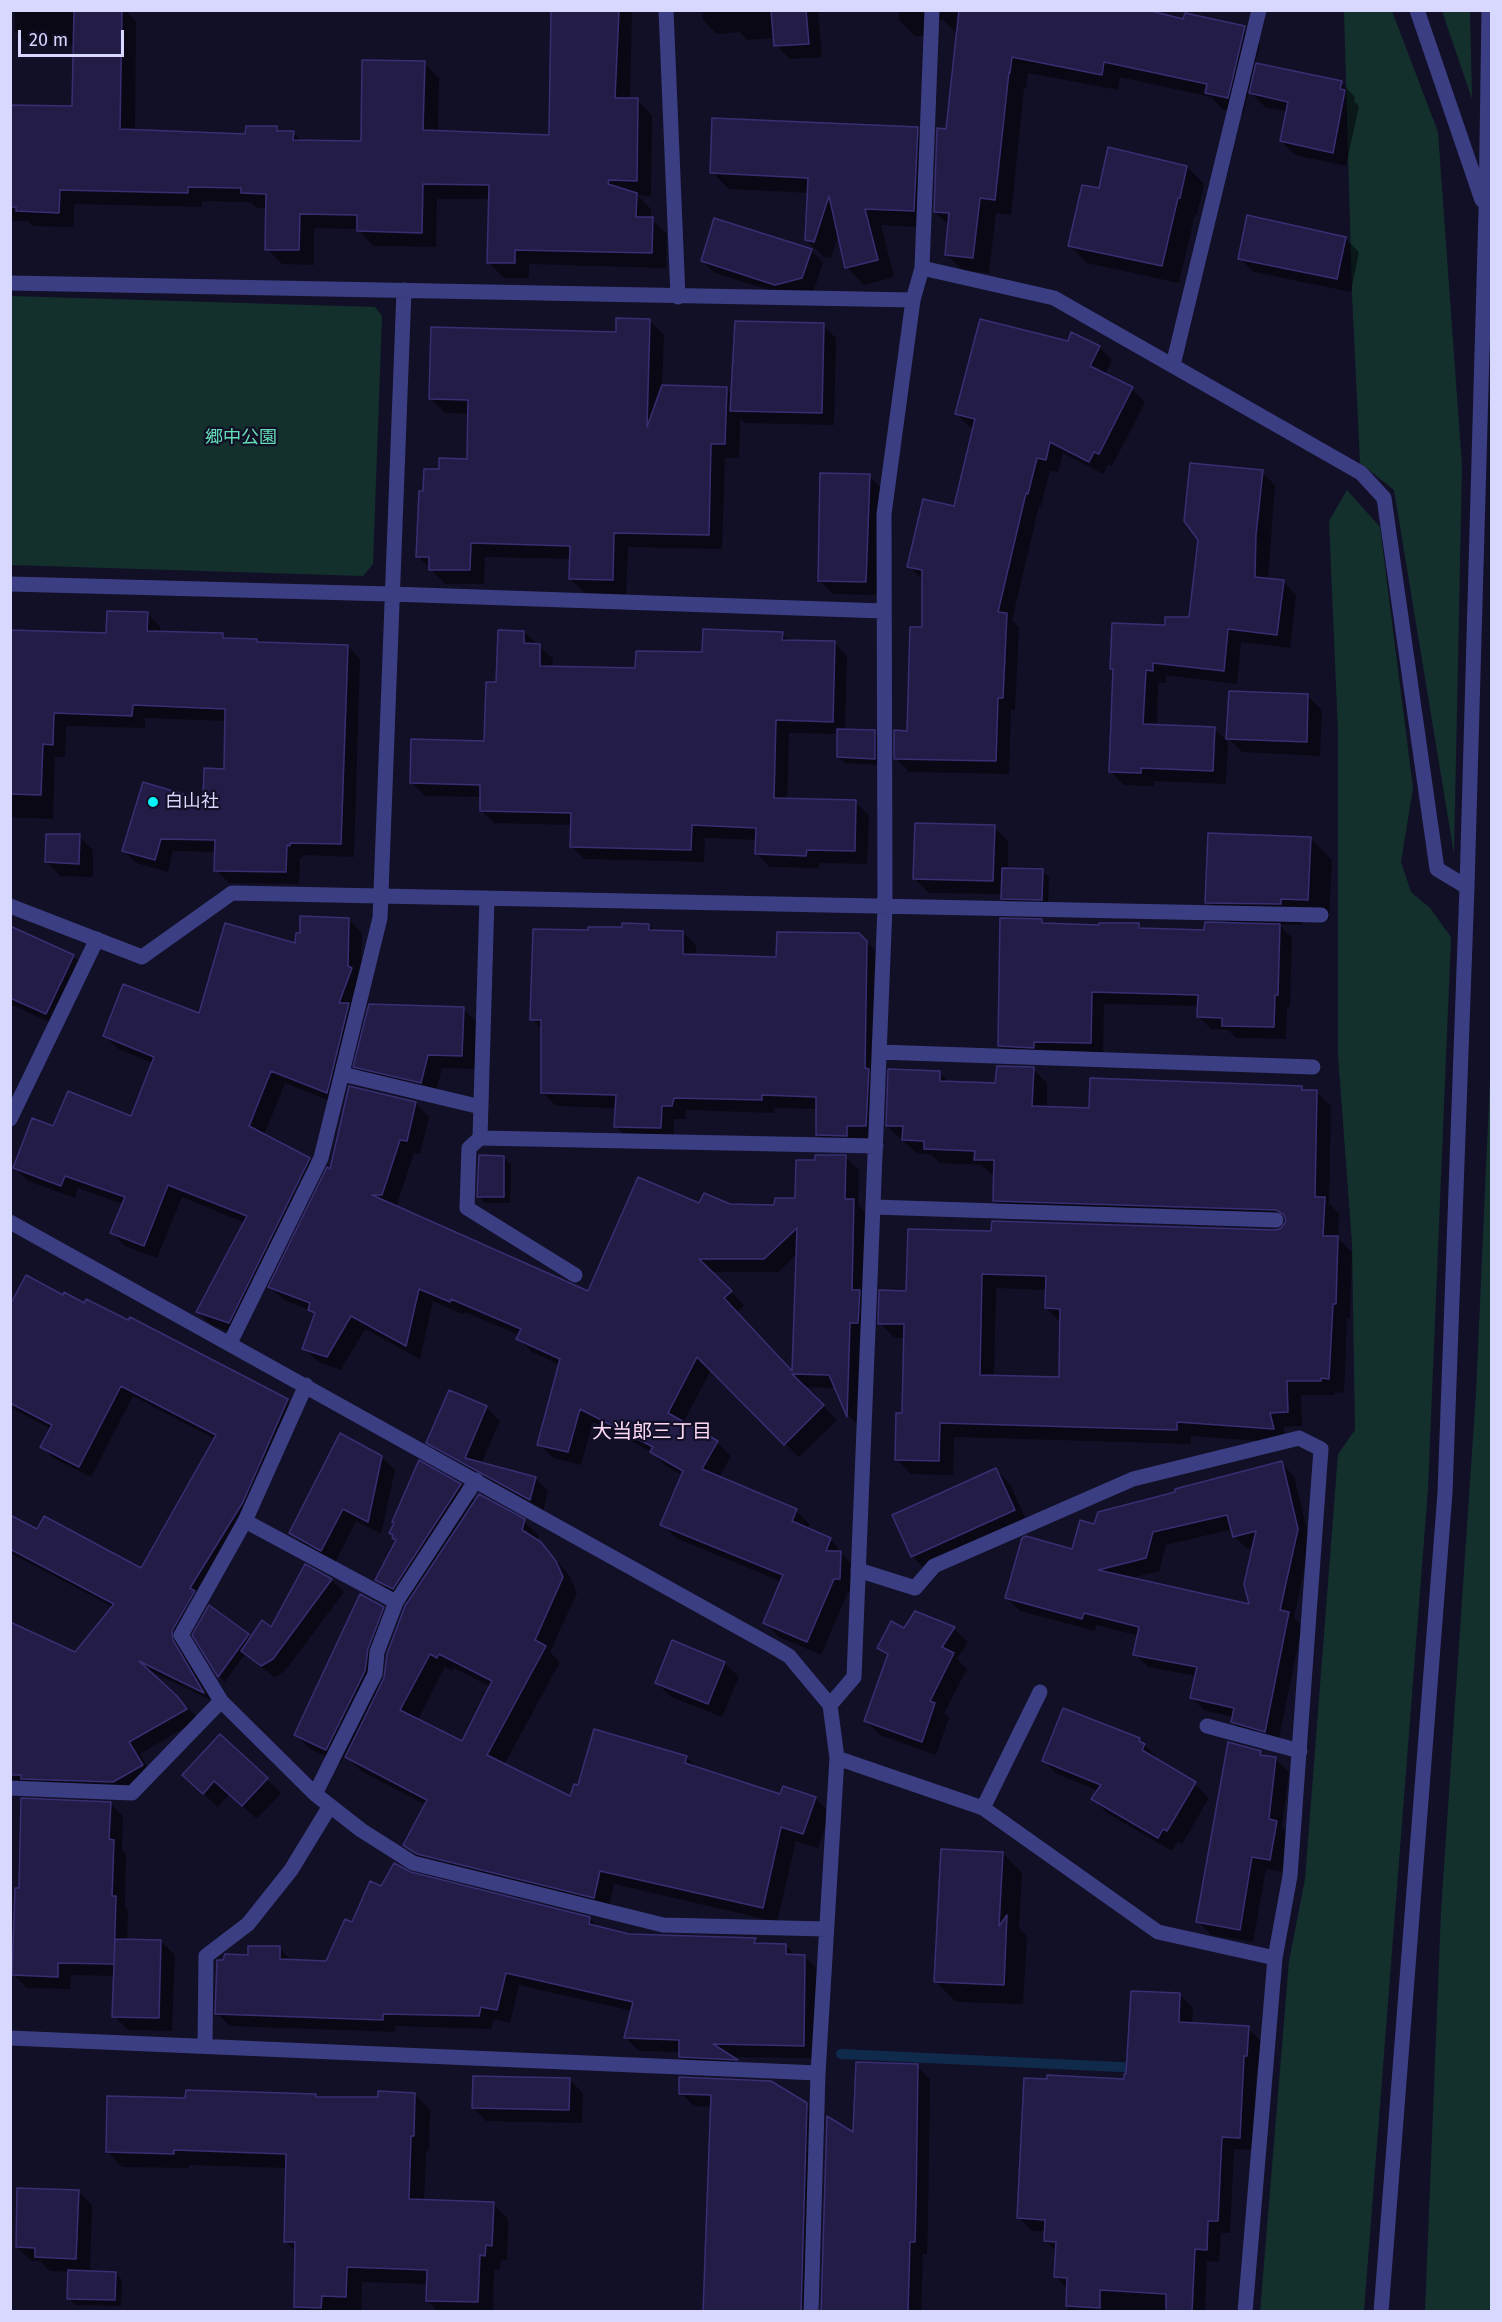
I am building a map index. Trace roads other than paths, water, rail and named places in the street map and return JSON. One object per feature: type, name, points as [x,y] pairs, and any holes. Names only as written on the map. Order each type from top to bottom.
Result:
[{"type":"street","points":[[666,10],[678,297]]},
{"type":"street","points":[[830,1705],[854,1677],[885,907],[884,514],[913,300],[922,268],[932,10]]},
{"type":"street","points":[[1173,365],[1258,10]]},
{"type":"street","points":[[1417,10],[1486,211]]},
{"type":"street","points":[[1381,2312],[1445,1493],[1467,887],[1486,211],[1489,10]]},
{"type":"street","points":[[922,268],[1054,298],[1361,473],[1384,498],[1437,869],[1467,887]]},
{"type":"street","points":[[10,283],[913,300]]},
{"type":"street","points":[[230,1343],[321,1158],[380,918],[379,895],[404,290]]},
{"type":"street","points":[[10,584],[883,611]]},
{"type":"street","points":[[10,906],[142,957],[232,893],[1321,915]]},
{"type":"street","points":[[480,1138],[487,898]]},
{"type":"street","points":[[10,1119],[97,939]]},
{"type":"street","points":[[879,1052],[1313,1067]]},
{"type":"street","points":[[342,1074],[481,1107]]},
{"type":"street","points":[[575,1275],[467,1208],[469,1148],[480,1138],[876,1146]]},
{"type":"street","points":[[873,1206],[1276,1220]]},
{"type":"street","points":[[10,1222],[789,1656],[830,1705],[837,1758],[818,2073],[811,2312]]},
{"type":"street","points":[[306,1385],[245,1521],[181,1635],[221,1701],[315,1794],[361,1830],[413,1863],[663,1925],[826,1929]]},
{"type":"street","points":[[858,1570],[915,1588],[933,1566],[1133,1479],[1299,1438],[1321,1449],[1290,1876],[1275,1958],[1245,2312]]},
{"type":"street","points":[[315,1794],[375,1674],[377,1652],[396,1602],[476,1480]]},
{"type":"street","points":[[245,1521],[396,1602]]},
{"type":"street","points":[[983,1808],[1040,1692]]},
{"type":"street","points":[[10,1788],[132,1793],[221,1701]]},
{"type":"street","points":[[1207,1726],[1300,1751]]},
{"type":"street","points":[[837,1758],[983,1808],[1158,1932],[1275,1958]]},
{"type":"street","points":[[206,2046],[206,1956],[248,1924],[291,1870],[330,1806]]},
{"type":"street","points":[[10,2038],[818,2073]]},
{"type":"waterway","points":[[841,2054],[1141,2068]]},
{"type":"place","name":"白山社","points":[[153,802]]},
{"type":"district","name":"大当郎三丁目","points":[[652,1432]]},
{"type":"park label","name":"郷中公園","points":[[241,438]]}]
